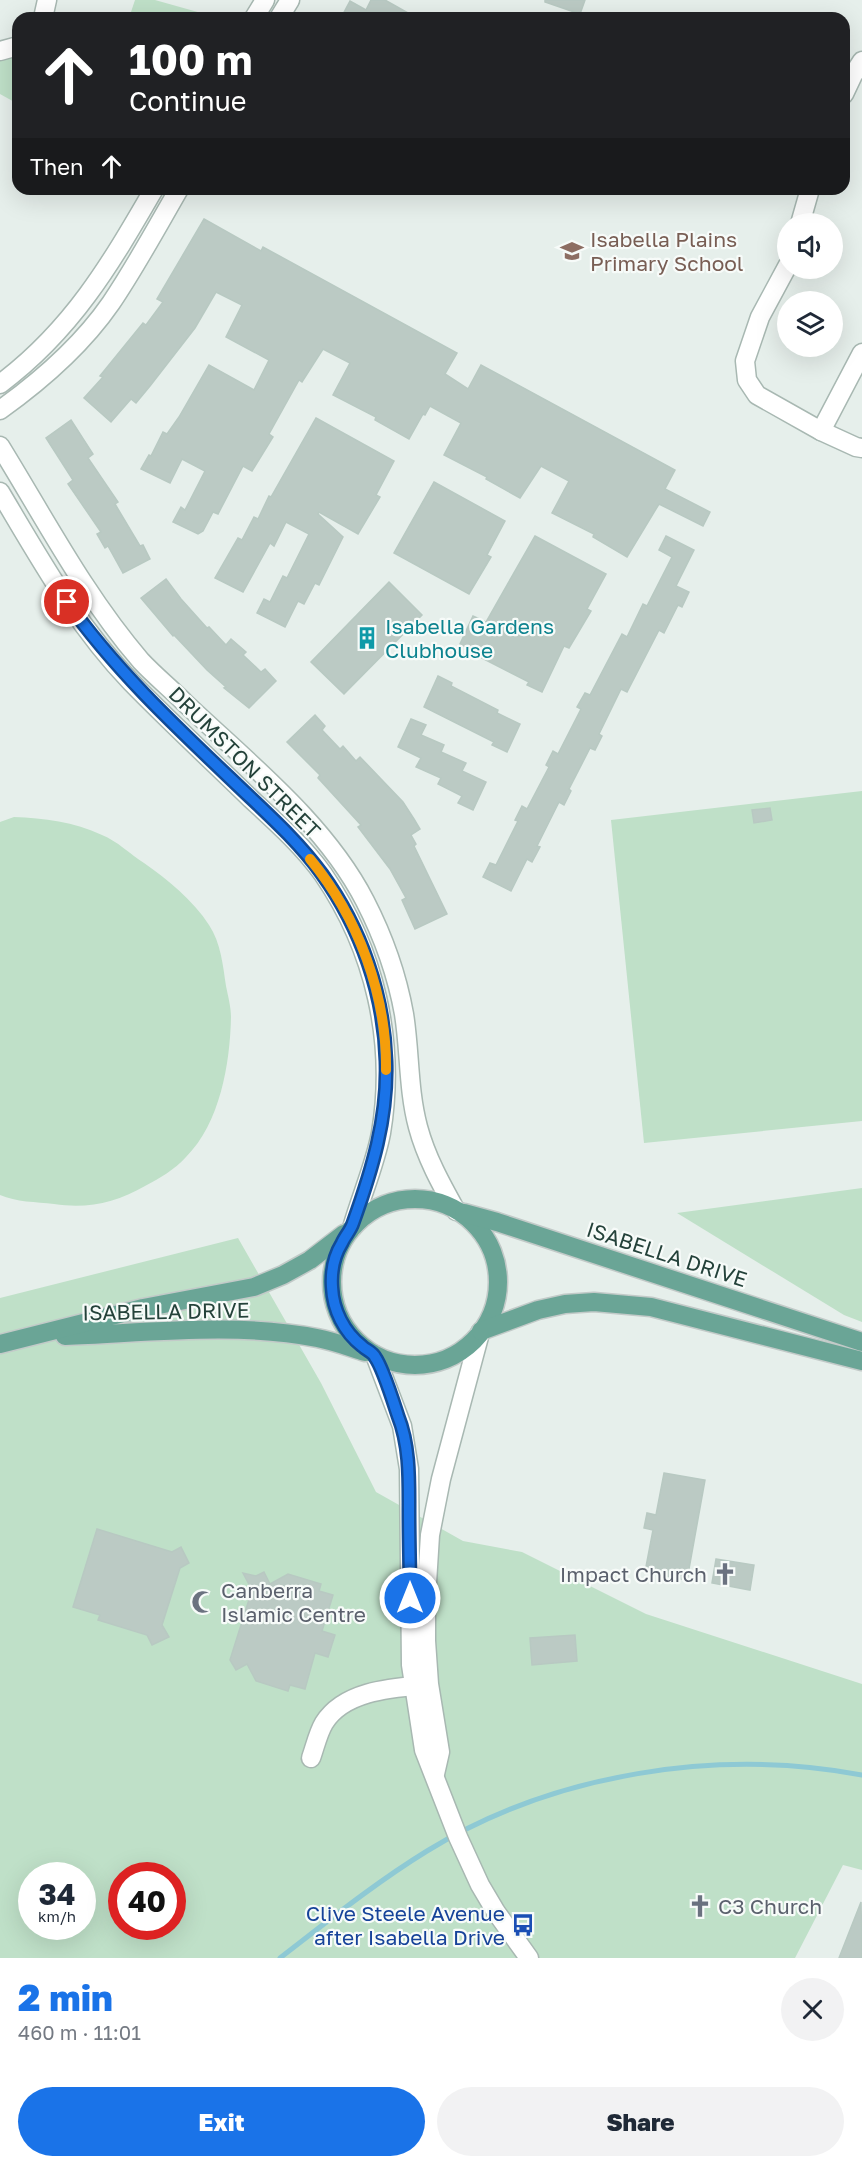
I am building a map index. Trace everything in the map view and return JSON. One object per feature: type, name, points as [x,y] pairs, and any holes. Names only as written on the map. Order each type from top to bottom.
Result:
[{"type":"main road","points":[[399,1201],[429,1201],[457,1211],[479,1230],[487,1242],[497,1269],[496,1298],[492,1312],[481,1332],[467,1347],[455,1355],[428,1364],[399,1364],[374,1354],[351,1335],[342,1324],[333,1297],[331,1283],[336,1255],[351,1229],[372,1211],[399,1201]]},
{"type":"main road","name":"ISABELLA DRIVE","points":[[457,1211],[497,1222],[862,1342]]},
{"type":"main road","name":"ISABELLA DRIVE","points":[[0,1344],[143,1308],[254,1287],[310,1260],[351,1229]]},
{"type":"main road","points":[[481,1332],[538,1310],[565,1304],[594,1302],[651,1307],[862,1361]]},
{"type":"main road","name":"ISABELLA DRIVE","points":[[30,1337],[216,1330],[264,1332],[316,1338],[374,1354]]},
{"type":"street","points":[[850,81],[862,61]]},
{"type":"street","points":[[0,384],[62,329],[97,284],[150,195]]},
{"type":"street","points":[[0,410],[32,387],[53,368],[92,326],[116,294],[175,195]]},
{"type":"street","points":[[803,213],[808,195]]},
{"type":"street","points":[[780,279],[760,317],[745,361],[747,380],[757,395],[822,431],[862,448]]},
{"type":"street","points":[[822,431],[862,352]]},
{"type":"street","name":"DRUMSTON STREET","points":[[0,446],[88,592],[105,616],[142,662],[306,818],[338,857],[365,901],[386,947],[399,992],[404,1015],[410,1084],[418,1128],[434,1170],[457,1211]]},
{"type":"street","name":"DRUMSTON STREET","points":[[0,492],[56,586],[94,640],[130,681],[292,838],[322,873],[346,912],[365,954],[376,989],[383,1025],[386,1061],[385,1098],[380,1134],[372,1169],[351,1229]]},
{"type":"street","points":[[418,1641],[430,1535],[441,1479],[481,1332]]},
{"type":"street","points":[[374,1354],[402,1426],[409,1469],[421,1685],[440,1752],[435,1774],[458,1838],[480,1885],[529,1958]]},
{"type":"street","points":[[311,1758],[322,1725],[331,1713],[345,1702],[375,1692],[421,1685]]},
{"type":"green space","points":[[135,0],[155,0],[198,12],[131,12]]},
{"type":"green space","points":[[12,48],[12,101],[0,94],[0,51]]},
{"type":"green space","points":[[862,791],[862,1121],[644,1143],[611,820]]},
{"type":"green space","points":[[14,817],[70,824],[118,844],[171,883],[188,899],[213,932],[221,955],[231,1009],[230,1035],[221,1092],[207,1127],[198,1143],[172,1170],[134,1192],[101,1203],[78,1206],[19,1200],[0,1195],[0,822]]},
{"type":"green space","points":[[862,1188],[862,1322],[844,1315],[677,1213]]},
{"type":"green space","points":[[238,1238],[321,1383],[376,1492],[463,1541],[522,1552],[646,1614],[862,1684],[862,1870],[843,1865],[795,1958],[0,1958],[0,1298]]},
{"type":"building","points":[[371,0],[385,0],[406,12],[344,12],[350,1],[366,10]]},
{"type":"building","points":[[545,0],[585,0],[581,12],[545,2]]},
{"type":"building","points":[[204,219],[261,251],[263,247],[457,353],[445,374],[468,389],[481,365],[675,470],[665,489],[710,512],[703,526],[659,504],[627,557],[593,537],[594,534],[552,513],[569,481],[541,466],[520,498],[486,479],[487,477],[444,455],[461,423],[430,406],[409,439],[375,420],[376,417],[333,395],[350,363],[323,349],[302,382],[299,380],[269,434],[273,437],[252,471],[243,466],[218,514],[213,512],[203,531],[198,534],[173,522],[181,507],[185,510],[205,471],[182,459],[170,483],[141,469],[149,455],[151,456],[163,432],[167,434],[179,417],[209,365],[254,390],[269,360],[226,337],[242,305],[216,292],[195,328],[150,386],[136,403],[131,399],[111,422],[84,398],[103,377],[100,376],[143,323],[146,325],[163,302],[157,299]]},
{"type":"building","points":[[316,418],[394,461],[376,495],[380,497],[358,534],[319,512],[318,514],[343,537],[319,585],[315,583],[304,604],[298,601],[285,627],[257,613],[264,599],[270,602],[283,576],[287,578],[309,534],[286,522],[274,546],[270,543],[243,592],[215,578],[238,538],[242,540],[254,517],[258,519],[269,496],[271,497]]},
{"type":"building","points":[[71,420],[93,454],[88,458],[118,502],[115,504],[150,559],[123,573],[108,546],[105,548],[97,534],[101,532],[68,484],[73,480],[46,438]]},
{"type":"building","points":[[434,482],[505,521],[487,555],[491,557],[469,594],[394,553]]},
{"type":"building","points":[[535,536],[606,574],[587,609],[591,611],[569,648],[564,646],[542,692],[527,685],[529,682],[460,644],[473,616],[486,622]]},
{"type":"building","points":[[666,536],[694,550],[676,586],[689,592],[682,607],[678,605],[664,633],[659,630],[627,692],[621,689],[599,734],[602,736],[595,750],[590,748],[569,789],[571,791],[564,805],[559,802],[537,846],[540,847],[532,862],[527,859],[511,891],[483,877],[490,863],[496,865],[518,821],[515,820],[522,806],[527,809],[549,767],[546,765],[553,751],[558,754],[581,709],[577,707],[585,693],[590,695],[622,634],[627,637],[643,604],[647,606],[672,557],[659,550]]},
{"type":"building","points":[[166,579],[207,628],[209,627],[226,645],[231,639],[246,652],[243,655],[261,672],[265,669],[276,681],[249,708],[224,688],[226,687],[173,636],[141,598]]},
{"type":"building","name":"Isabella Gardens Clubhouse","points":[[389,582],[422,615],[344,694],[311,662]]},
{"type":"building","points":[[438,676],[452,683],[451,686],[498,710],[497,713],[520,724],[507,752],[492,745],[494,742],[424,707]]},
{"type":"building","points":[[315,715],[325,726],[322,730],[340,749],[343,746],[356,761],[360,757],[403,802],[420,829],[411,835],[416,844],[414,846],[447,914],[415,929],[402,900],[406,898],[390,869],[358,827],[361,825],[318,778],[320,775],[287,742]]},
{"type":"building","points":[[411,719],[426,725],[421,735],[444,745],[441,752],[466,763],[462,771],[486,782],[473,810],[458,803],[462,796],[438,784],[441,778],[416,767],[421,758],[398,747]]},
{"type":"building","points":[[770,808],[772,820],[754,823],[752,810]]},
{"type":"building","points":[[664,1473],[705,1480],[687,1580],[645,1572],[653,1530],[644,1528],[647,1513],[656,1515]]},
{"type":"building","points":[[97,1529],[172,1552],[181,1547],[189,1563],[180,1568],[162,1625],[169,1637],[152,1645],[147,1635],[98,1620],[100,1615],[73,1607]]},
{"type":"building","points":[[716,1559],[754,1565],[750,1590],[712,1583]]},
{"type":"building","points":[[264,1572],[270,1584],[288,1574],[321,1584],[319,1591],[333,1595],[322,1631],[335,1635],[328,1657],[315,1653],[305,1689],[290,1685],[288,1691],[256,1681],[247,1664],[236,1670],[230,1660],[252,1590],[243,1573],[256,1576]]},
{"type":"building","points":[[575,1635],[577,1661],[532,1665],[530,1638]]},
{"type":"building","points":[[861,1902],[862,1958],[839,1958]]},
{"type":"waterway","points":[[280,1958],[370,1889],[427,1851],[476,1824],[528,1802],[582,1786],[638,1774],[694,1767],[751,1765],[807,1767],[862,1775]]},
{"type":"slow traffic","points":[[310,859],[322,873],[346,912],[365,954],[376,989],[383,1025],[386,1070]]},
{"type":"place","name":"Isabella Plains Primary School","points":[[572,251]]},
{"type":"place","name":"Isabella Gardens Clubhouse","points":[[367,638]]},
{"type":"place","name":"Impact Church","points":[[725,1574]]},
{"type":"place","name":"Canberra Islamic Centre","points":[[203,1602]]},
{"type":"place","name":"C3 Church","points":[[700,1906]]},
{"type":"place","name":"Clive Steele Avenue after Isabella Drive","points":[[523,1925]]},
{"type":"route","points":[[67,602],[90,635],[130,681],[292,838],[322,873],[346,912],[365,954],[376,989],[383,1025],[386,1061],[385,1098],[372,1169],[352,1228],[336,1255],[331,1283],[336,1311],[342,1324],[361,1346],[375,1355],[402,1426],[409,1469],[410,1598]]}]
